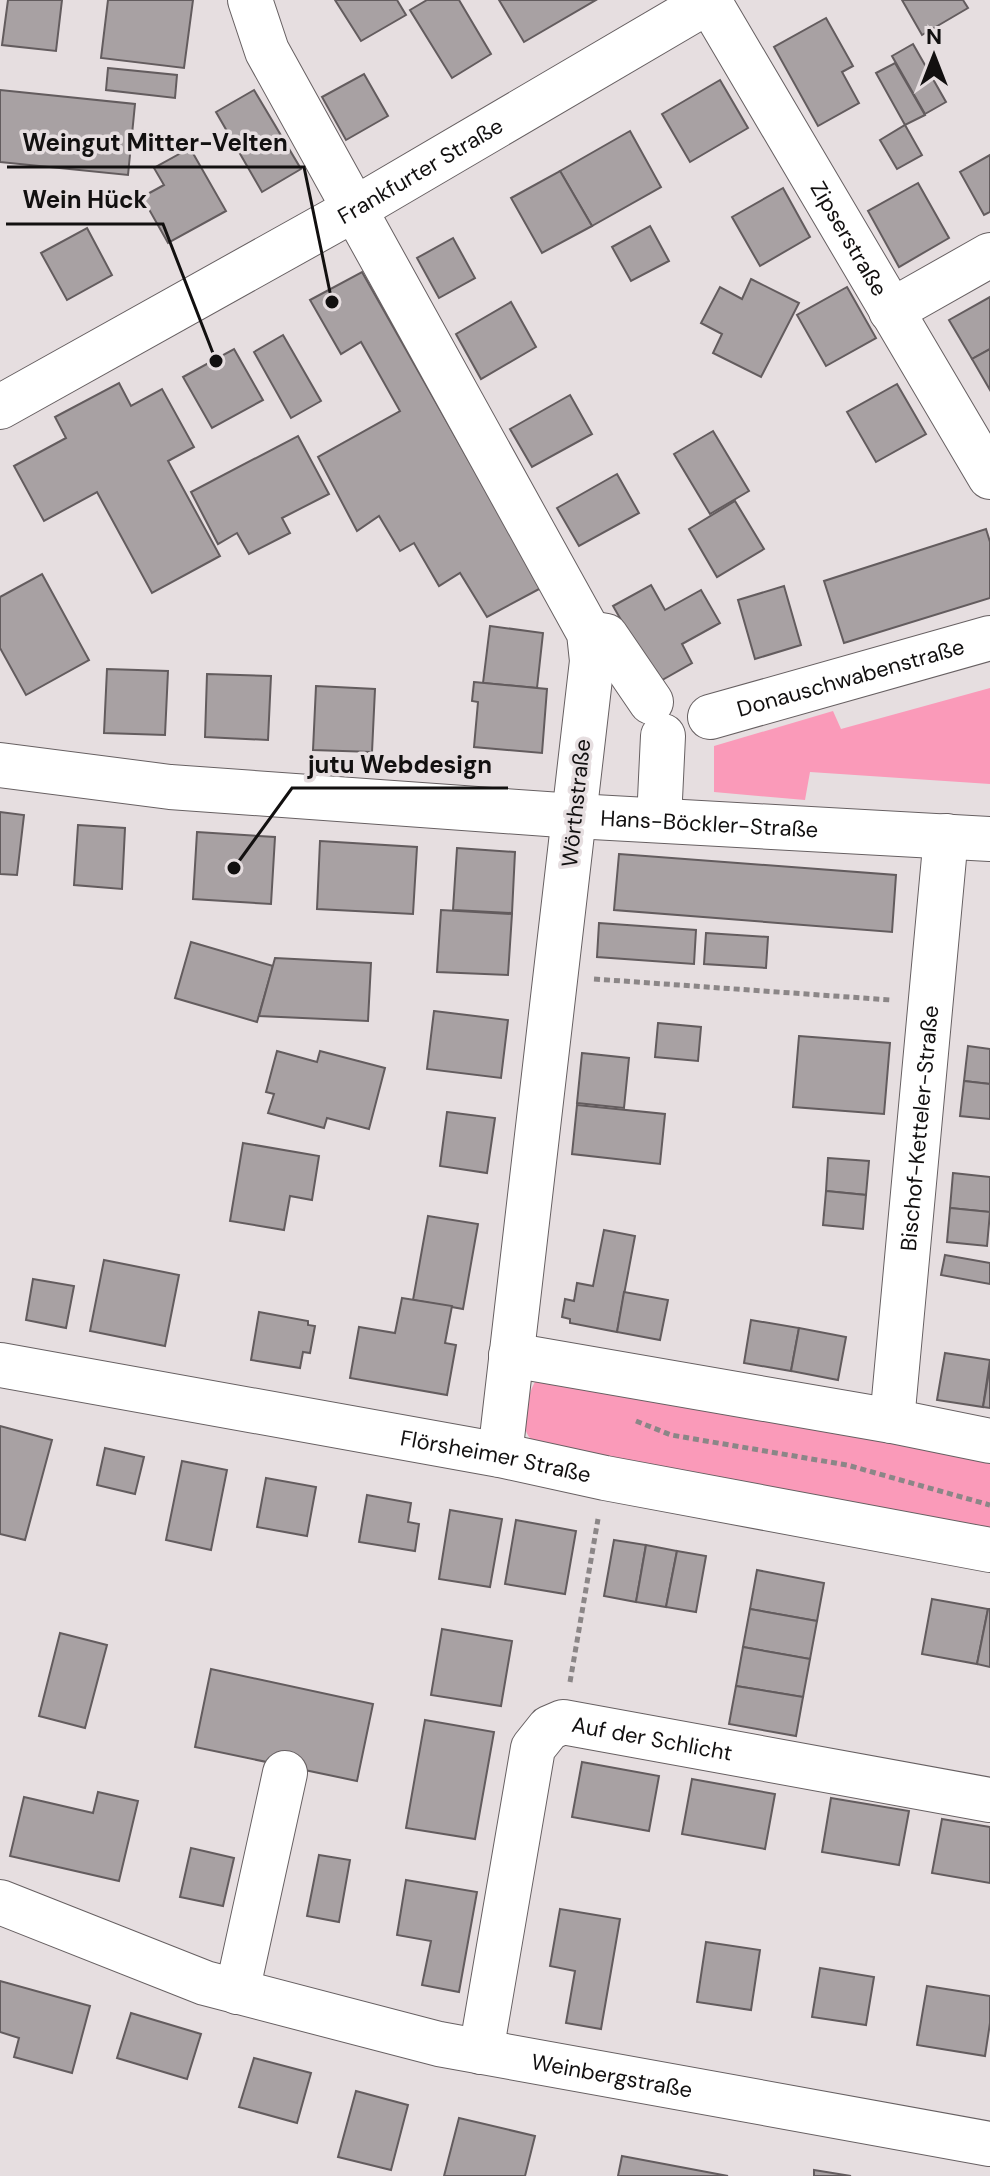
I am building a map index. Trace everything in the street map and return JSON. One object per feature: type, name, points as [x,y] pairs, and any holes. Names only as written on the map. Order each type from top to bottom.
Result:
[{"type":"street","name":"Wörthstraße","points":[[250,0],[267,51],[589,633],[592,661],[500,1455]]},
{"type":"street","name":"Frankfurter Straße","points":[[0,407],[353,210],[710,1]]},
{"type":"street","name":"Zipserstraße","points":[[710,1],[990,477]]},
{"type":"street","points":[[891,311],[990,255]]},
{"type":"street","points":[[589,633],[606,636],[657,719],[659,820]]},
{"type":"street","name":"Donauschwabenstraße","points":[[710,717],[990,638]]},
{"type":"street","name":"Hans-Böckler-Straße","points":[[0,765],[170,787],[575,816],[990,839]]},
{"type":"street","name":"Bischof-Ketteler-Straße","points":[[892,1421],[946,836]]},
{"type":"street","points":[[511,1355],[990,1441]]},
{"type":"street","name":"Flörsheimer Straße","points":[[0,1365],[500,1455],[605,1478],[990,1550]]},
{"type":"street","name":"Auf der Schlicht","points":[[481,2052],[533,1748],[549,1728],[563,1722],[990,1800]]},
{"type":"street","points":[[237,1992],[285,1773]]},
{"type":"street","name":"Weinbergstraße","points":[[0,1902],[205,1983],[439,2044],[990,2144]]},
{"type":"path","points":[[557,976],[930,1002]]},
{"type":"path","points":[[630,1418],[671,1435],[847,1465],[990,1505]]},
{"type":"path","points":[[563,1722],[605,1478]]},
{"type":"shaded area","points":[[990,688],[990,784],[810,772],[805,800],[714,792],[714,746],[833,711],[841,729]]},
{"type":"shaded area","points":[[536,1380],[990,1457],[990,1529],[535,1442],[526,1431],[525,1413]]},
{"type":"building","points":[[8,0],[62,0],[56,51],[2,45]]},
{"type":"building","points":[[108,0],[193,0],[184,68],[101,58]]},
{"type":"building","points":[[335,0],[397,0],[406,15],[361,41]]},
{"type":"building","points":[[427,0],[459,0],[491,54],[452,78],[410,10]]},
{"type":"building","points":[[499,0],[596,0],[524,42]]},
{"type":"building","points":[[902,0],[963,0],[968,8],[922,35]]},
{"type":"building","points":[[826,18],[853,66],[842,72],[859,103],[818,126],[774,47]]},
{"type":"building","points":[[913,44],[946,102],[925,114],[892,56]]},
{"type":"building","points":[[895,63],[925,115],[905,125],[876,73]]},
{"type":"building","points":[[108,68],[177,75],[175,98],[106,90]]},
{"type":"building","points":[[364,74],[388,116],[346,140],[322,97]]},
{"type":"building","points":[[720,80],[748,128],[690,162],[662,114]]},
{"type":"building","points":[[0,90],[135,104],[128,175],[0,162]]},
{"type":"building","points":[[254,90],[301,169],[262,192],[216,112]]},
{"type":"building","points":[[905,125],[922,155],[897,169],[880,140]]},
{"type":"building","points":[[630,131],[661,187],[592,226],[560,171]]},
{"type":"building","points":[[190,148],[226,211],[168,243],[142,197],[164,185],[154,168]]},
{"type":"building","points":[[990,155],[990,212],[984,215],[960,172]]},
{"type":"building","points":[[560,171],[592,226],[542,253],[511,198]]},
{"type":"building","points":[[918,183],[949,238],[899,267],[868,211]]},
{"type":"building","points":[[783,188],[810,237],[760,266],[732,217]]},
{"type":"building","points":[[650,226],[669,261],[631,281],[612,247]]},
{"type":"building","points":[[87,228],[112,275],[67,300],[41,253]]},
{"type":"building","points":[[453,238],[475,278],[439,298],[417,258]]},
{"type":"building","points":[[362,272],[541,588],[487,617],[460,573],[439,586],[414,543],[400,551],[379,516],[357,531],[318,457],[400,411],[361,342],[341,354],[310,300]]},
{"type":"building","points":[[751,279],[799,303],[761,377],[713,353],[722,334],[701,323],[720,287],[742,299]]},
{"type":"building","points":[[847,287],[876,338],[826,366],[797,315]]},
{"type":"building","points":[[990,297],[990,349],[972,359],[949,320]]},
{"type":"building","points":[[511,302],[536,347],[481,379],[456,334]]},
{"type":"building","points":[[283,335],[321,401],[291,418],[254,352]]},
{"type":"building","points":[[234,349],[263,400],[212,428],[183,377]]},
{"type":"building","points":[[990,349],[990,390],[972,359]]},
{"type":"building","points":[[119,383],[131,406],[162,389],[194,447],[168,461],[220,556],[152,593],[97,492],[44,521],[14,466],[66,438],[55,417]]},
{"type":"building","points":[[897,384],[926,434],[876,462],[847,412]]},
{"type":"building","points":[[570,395],[592,434],[532,467],[510,429]]},
{"type":"building","points":[[713,431],[749,491],[710,514],[674,454]]},
{"type":"building","points":[[298,436],[329,494],[282,518],[290,533],[249,554],[237,533],[218,544],[191,492]]},
{"type":"building","points":[[617,474],[639,513],[579,546],[557,508]]},
{"type":"building","points":[[735,501],[764,549],[717,577],[689,529]]},
{"type":"building","points":[[986,529],[990,542],[990,598],[844,643],[824,581]]},
{"type":"building","points":[[42,574],[89,660],[26,695],[0,648],[0,597]]},
{"type":"building","points":[[651,585],[665,610],[701,590],[720,623],[682,644],[692,663],[657,683],[613,606]]},
{"type":"building","points":[[784,586],[801,645],[755,659],[738,600]]},
{"type":"building","points":[[490,626],[543,633],[537,688],[483,683]]},
{"type":"building","points":[[107,669],[168,671],[165,735],[104,733]]},
{"type":"building","points":[[207,674],[271,676],[268,740],[205,737]]},
{"type":"building","points":[[474,682],[547,689],[542,753],[474,747],[478,702],[472,701]]},
{"type":"building","points":[[316,686],[375,689],[372,752],[313,750]]},
{"type":"building","points":[[0,812],[24,815],[17,875],[0,874]]},
{"type":"building","points":[[78,825],[125,828],[122,889],[74,885]]},
{"type":"building","points":[[197,832],[275,837],[271,904],[193,899]]},
{"type":"building","points":[[320,841],[417,847],[413,914],[317,909]]},
{"type":"building","points":[[457,848],[515,852],[512,913],[453,910]]},
{"type":"building","points":[[619,854],[896,875],[892,932],[614,910]]},
{"type":"building","points":[[441,910],[512,914],[508,975],[437,972]]},
{"type":"building","points":[[599,923],[696,930],[694,964],[597,957]]},
{"type":"building","points":[[706,933],[768,937],[766,968],[704,964]]},
{"type":"building","points":[[191,942],[273,966],[257,1022],[175,998]]},
{"type":"building","points":[[275,958],[371,963],[368,1021],[259,1016]]},
{"type":"building","points":[[434,1011],[508,1020],[501,1078],[427,1069]]},
{"type":"building","points":[[658,1023],[701,1027],[698,1061],[655,1057]]},
{"type":"building","points":[[799,1036],[890,1043],[884,1114],[793,1107]]},
{"type":"building","points":[[968,1046],[990,1049],[990,1084],[964,1081]]},
{"type":"building","points":[[277,1051],[317,1062],[320,1051],[385,1068],[369,1129],[327,1118],[324,1128],[268,1113],[274,1094],[266,1092]]},
{"type":"building","points":[[582,1053],[629,1058],[624,1108],[577,1103]]},
{"type":"building","points":[[964,1081],[990,1084],[990,1119],[960,1116]]},
{"type":"building","points":[[577,1105],[665,1114],[660,1164],[572,1154]]},
{"type":"building","points":[[447,1112],[495,1118],[487,1173],[440,1166]]},
{"type":"building","points":[[243,1143],[319,1156],[312,1200],[290,1196],[284,1230],[230,1221]]},
{"type":"building","points":[[828,1158],[869,1161],[866,1195],[826,1191]]},
{"type":"building","points":[[953,1173],[990,1177],[990,1212],[950,1208]]},
{"type":"building","points":[[826,1191],[866,1195],[863,1229],[823,1225]]},
{"type":"building","points":[[950,1208],[990,1212],[987,1246],[947,1242]]},
{"type":"building","points":[[428,1216],[478,1224],[463,1309],[413,1300]]},
{"type":"building","points":[[604,1230],[635,1236],[617,1332],[570,1323],[570,1319],[562,1317],[565,1299],[574,1301],[577,1283],[593,1286]]},
{"type":"building","points":[[945,1255],[990,1263],[990,1284],[941,1275]]},
{"type":"building","points":[[104,1260],[179,1275],[165,1346],[90,1331]]},
{"type":"building","points":[[33,1279],[74,1286],[66,1328],[26,1320]]},
{"type":"building","points":[[624,1292],[668,1300],[660,1340],[617,1332]]},
{"type":"building","points":[[402,1298],[452,1306],[445,1343],[456,1345],[447,1395],[350,1378],[359,1327],[395,1333]]},
{"type":"building","points":[[259,1312],[308,1321],[308,1325],[315,1326],[310,1353],[303,1352],[300,1368],[251,1360]]},
{"type":"building","points":[[751,1320],[799,1328],[791,1371],[744,1363]]},
{"type":"building","points":[[799,1328],[846,1337],[838,1380],[791,1371]]},
{"type":"building","points":[[945,1353],[990,1360],[983,1407],[937,1400]]},
{"type":"building","points":[[990,1366],[990,1408],[983,1407]]},
{"type":"building","points":[[0,1426],[52,1440],[25,1540],[0,1534]]},
{"type":"building","points":[[105,1448],[144,1457],[135,1494],[97,1485]]},
{"type":"building","points":[[182,1461],[227,1470],[211,1550],[166,1540]]},
{"type":"building","points":[[266,1478],[316,1487],[307,1536],[257,1527]]},
{"type":"building","points":[[367,1495],[411,1503],[408,1522],[419,1524],[415,1551],[359,1542]]},
{"type":"building","points":[[450,1510],[502,1519],[490,1587],[439,1579]]},
{"type":"building","points":[[516,1520],[576,1531],[565,1594],[505,1584]]},
{"type":"building","points":[[614,1540],[646,1545],[636,1602],[604,1596]]},
{"type":"building","points":[[646,1545],[677,1551],[666,1607],[636,1602]]},
{"type":"building","points":[[677,1551],[706,1556],[696,1612],[666,1607]]},
{"type":"building","points":[[757,1570],[824,1583],[817,1621],[750,1609]]},
{"type":"building","points":[[932,1599],[988,1609],[977,1664],[922,1654]]},
{"type":"building","points":[[750,1609],[817,1621],[810,1659],[743,1647]]},
{"type":"building","points":[[990,1609],[990,1667],[977,1664]]},
{"type":"building","points":[[442,1629],[512,1641],[501,1706],[431,1695]]},
{"type":"building","points":[[60,1633],[107,1645],[85,1728],[39,1716]]},
{"type":"building","points":[[743,1647],[810,1659],[803,1697],[736,1686]]},
{"type":"building","points":[[211,1669],[373,1704],[357,1781],[195,1747]]},
{"type":"building","points":[[736,1686],[803,1697],[796,1736],[729,1724]]},
{"type":"building","points":[[425,1720],[494,1732],[475,1839],[406,1828]]},
{"type":"building","points":[[582,1762],[659,1776],[649,1831],[572,1817]]},
{"type":"building","points":[[692,1779],[775,1794],[765,1849],[682,1834]]},
{"type":"building","points":[[98,1792],[138,1801],[119,1881],[10,1856],[24,1797],[93,1813]]},
{"type":"building","points":[[831,1798],[909,1811],[899,1865],[822,1852]]},
{"type":"building","points":[[942,1819],[990,1827],[990,1883],[932,1873]]},
{"type":"building","points":[[191,1848],[234,1858],[223,1906],[180,1897]]},
{"type":"building","points":[[319,1855],[350,1860],[339,1922],[307,1916]]},
{"type":"building","points":[[406,1880],[477,1892],[459,1992],[422,1985],[431,1941],[397,1935]]},
{"type":"building","points":[[560,1909],[620,1919],[601,2029],[566,2023],[575,1971],[550,1966]]},
{"type":"building","points":[[706,1942],[760,1950],[751,2010],[697,2002]]},
{"type":"building","points":[[820,1968],[874,1977],[866,2025],[812,2017]]},
{"type":"building","points":[[0,1981],[90,2006],[72,2073],[14,2057],[19,2038],[0,2032]]},
{"type":"building","points":[[927,1986],[990,1996],[985,2056],[917,2045]]},
{"type":"building","points":[[131,2013],[201,2034],[187,2079],[117,2058]]},
{"type":"building","points":[[254,2058],[311,2073],[297,2123],[239,2107]]},
{"type":"building","points":[[356,2091],[408,2105],[391,2170],[338,2157]]},
{"type":"building","points":[[459,2118],[535,2136],[525,2176],[444,2176]]},
{"type":"building","points":[[622,2156],[728,2176],[618,2176]]},
{"type":"building","points":[[814,2170],[851,2176],[814,2176]]},
{"type":"place","name":"Weingut Mitter-Velten","points":[[332,302]]},
{"type":"place","name":"Wein Hück","points":[[216,361]]},
{"type":"place","name":"jutu Webdesign","points":[[234,868]]}]
